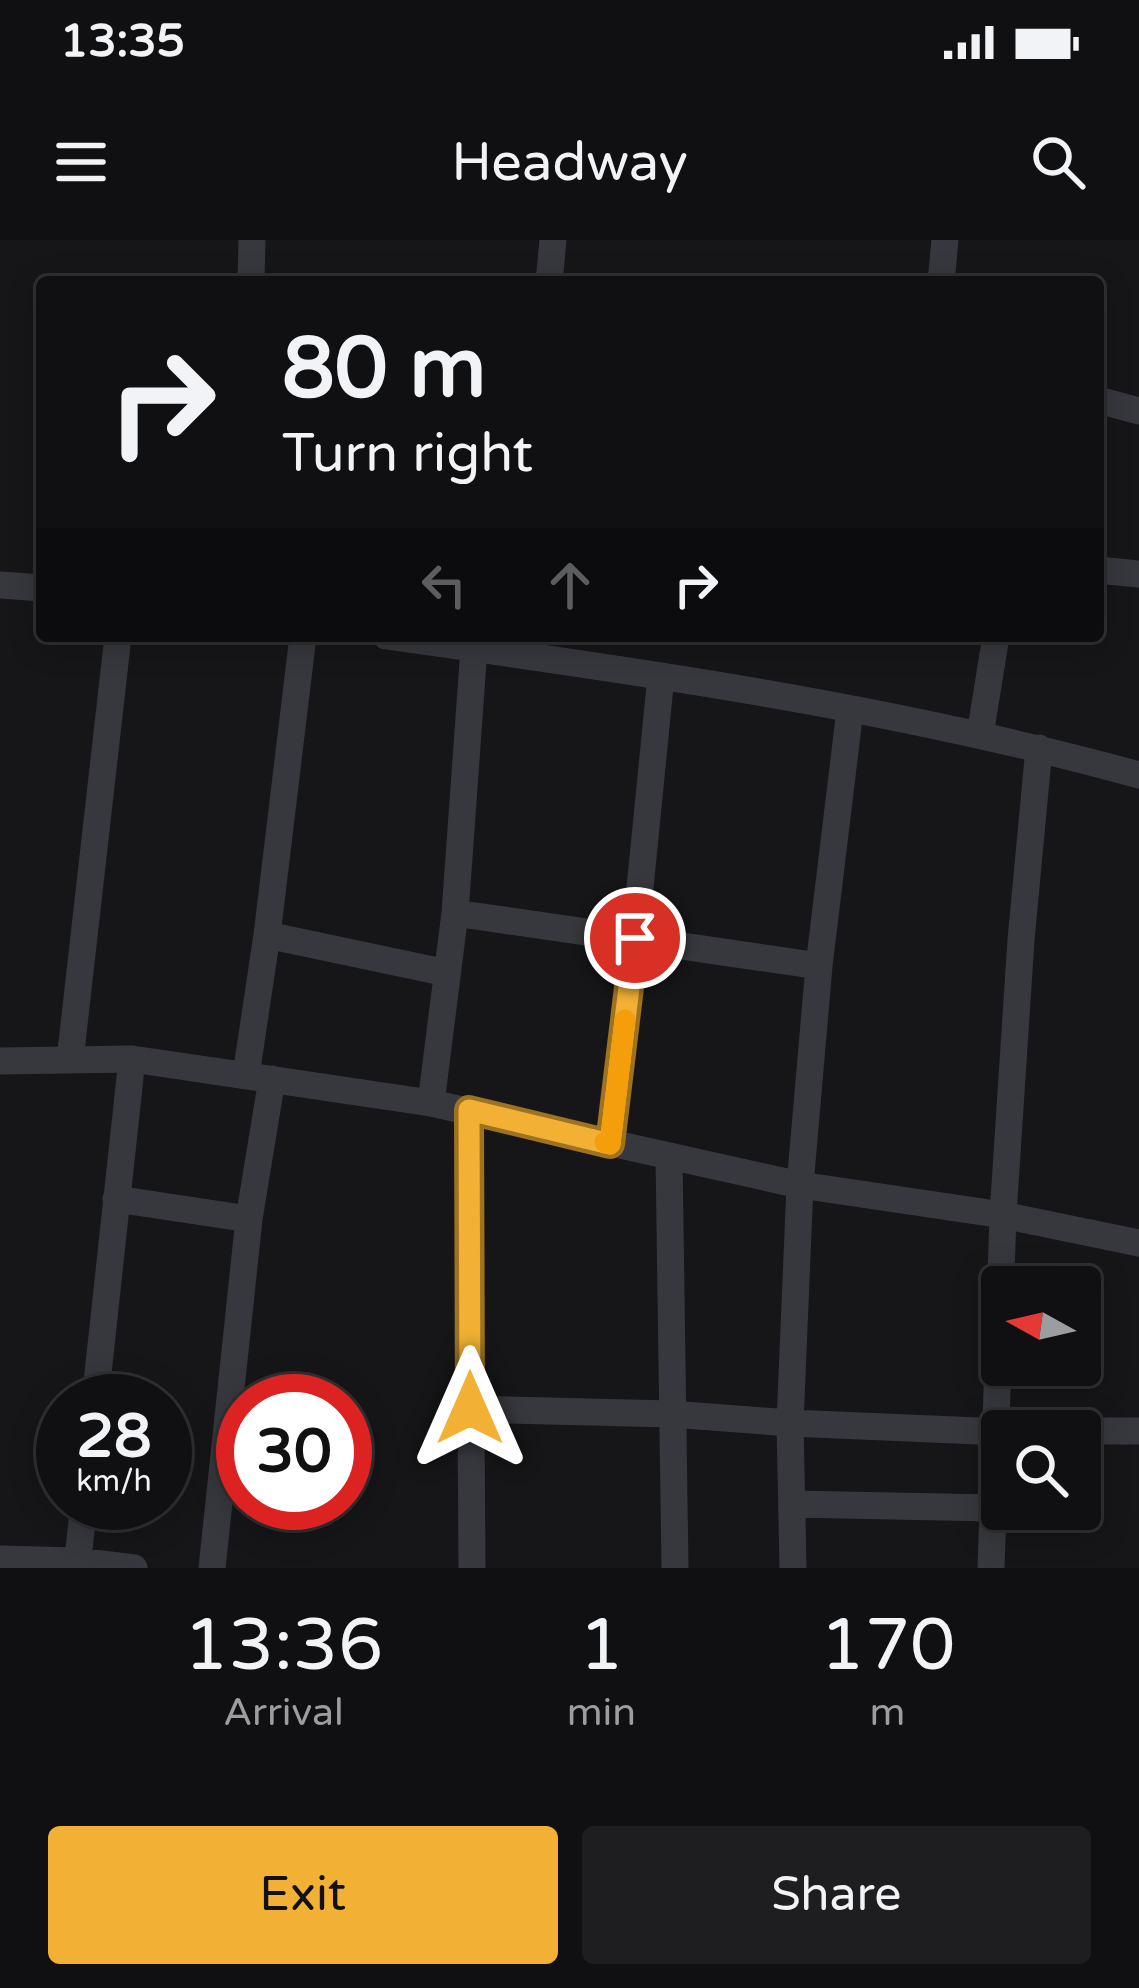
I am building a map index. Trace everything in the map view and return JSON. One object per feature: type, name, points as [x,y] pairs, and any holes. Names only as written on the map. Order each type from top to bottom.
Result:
[{"type":"street","points":[[251,276],[252,240]]},
{"type":"street","points":[[550,276],[553,240]]},
{"type":"street","points":[[942,276],[945,240]]},
{"type":"street","points":[[1104,402],[1139,411]]},
{"type":"street","points":[[1104,571],[1139,574]]},
{"type":"street","points":[[0,585],[36,588]]},
{"type":"street","points":[[70,1060],[117,642]]},
{"type":"street","points":[[212,1568],[249,1220],[267,935],[302,642]]},
{"type":"street","points":[[430,642],[850,710],[1039,748],[1139,775]]},
{"type":"street","points":[[980,735],[995,642]]},
{"type":"street","points":[[431,1102],[455,913],[474,648]]},
{"type":"street","points":[[610,1144],[661,676]]},
{"type":"street","points":[[793,1568],[790,1423],[800,1185],[819,966],[850,710]]},
{"type":"street","points":[[999,1410],[1003,1215],[1039,748]]},
{"type":"street","points":[[455,913],[819,966]]},
{"type":"street","points":[[267,935],[447,974]]},
{"type":"street","points":[[97,1374],[132,1059]]},
{"type":"street","points":[[0,1061],[132,1059],[431,1102],[800,1185],[1003,1215],[1139,1243]]},
{"type":"street","points":[[469,1110],[472,1568]]},
{"type":"street","points":[[669,1157],[675,1568]]},
{"type":"street","points":[[116,1199],[249,1220]]},
{"type":"street","points":[[470,1408],[981,1431]]},
{"type":"street","points":[[1101,1431],[1139,1431]]},
{"type":"street","points":[[793,1504],[981,1508]]},
{"type":"street","points":[[78,1564],[81,1530]]},
{"type":"street","points":[[991,1568],[992,1530]]},
{"type":"street","points":[[0,1559],[134,1568]]},
{"type":"slow traffic","points":[[605,1142],[610,1144],[625,1020]]},
{"type":"route","points":[[470,1408],[469,1110],[610,1144],[635,938]]}]
